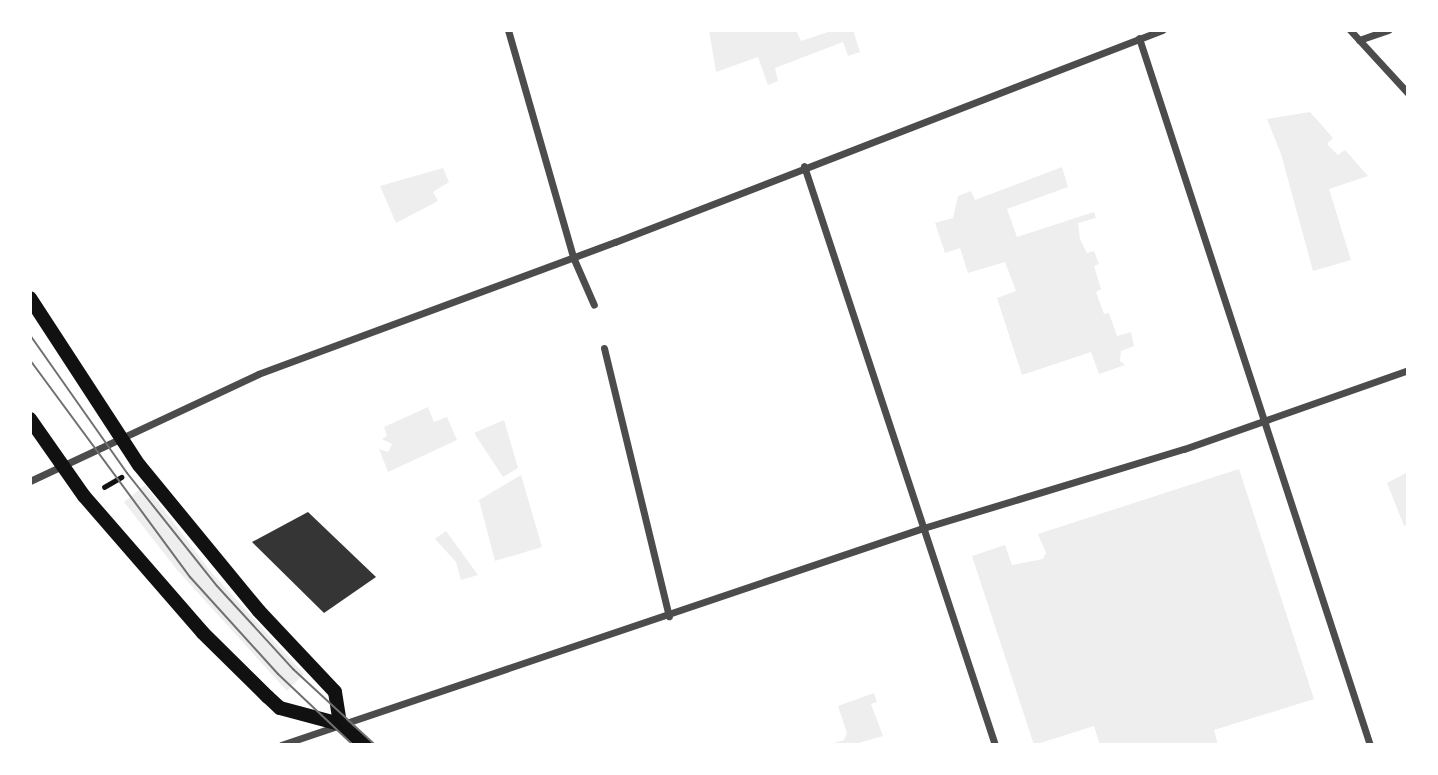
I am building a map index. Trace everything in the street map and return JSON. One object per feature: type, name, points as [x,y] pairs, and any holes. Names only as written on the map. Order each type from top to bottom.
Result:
[{"type":"main road","points":[[30,298],[121,437],[198,539],[335,692],[340,724]]},
{"type":"main road","points":[[30,419],[60,467],[203,633],[268,697],[280,708],[340,724],[365,745]]},
{"type":"street","points":[[508,30],[573,257],[594,305]]},
{"type":"street","points":[[30,481],[258,374],[573,257],[1162,30]]},
{"type":"street","points":[[1350,30],[1408,93]]},
{"type":"street","points":[[1359,40],[1388,30]]},
{"type":"street","points":[[1139,38],[1175,136],[1261,422],[1370,745]]},
{"type":"street","points":[[804,166],[920,529],[995,745]]},
{"type":"street","points":[[604,348],[669,617]]},
{"type":"street","points":[[281,745],[669,617],[920,529],[1261,422],[1408,370]]},
{"type":"shaded area","points":[[709,30],[796,30],[801,41],[834,30],[853,30],[860,52],[848,56],[843,42],[775,68],[778,81],[768,85],[758,57],[716,72]]},
{"type":"shaded area","points":[[1310,112],[1333,138],[1327,144],[1338,155],[1345,150],[1368,176],[1329,189],[1351,260],[1313,271],[1281,154],[1267,119]]},
{"type":"shaded area","points":[[1062,167],[1068,187],[1007,209],[1017,237],[1094,212],[1096,218],[1078,223],[1080,239],[1087,253],[1094,251],[1099,264],[1094,266],[1101,289],[1096,292],[1104,314],[1109,313],[1117,336],[1131,332],[1134,346],[1121,351],[1120,361],[1125,365],[1099,374],[1091,352],[1022,375],[997,298],[1016,291],[1005,262],[968,273],[960,248],[945,253],[935,223],[953,218],[958,196],[971,191],[975,200]]},
{"type":"shaded area","points":[[443,168],[449,182],[433,192],[438,201],[396,223],[380,186]]},
{"type":"shaded area","points":[[428,407],[434,422],[447,417],[457,440],[388,472],[379,449],[388,452],[392,444],[382,439],[387,436],[384,427]]},
{"type":"shaded area","points":[[504,420],[518,468],[503,477],[474,433]]},
{"type":"shaded area","points":[[1239,469],[1314,699],[1214,730],[1218,745],[1100,745],[1094,726],[1034,745],[972,556],[1005,545],[1012,565],[1043,559],[1046,553],[1038,534]]},
{"type":"shaded area","points":[[1408,472],[1408,524],[1404,526],[1387,483]]},
{"type":"shaded area","points":[[521,475],[542,547],[495,561],[479,500]]},
{"type":"shaded area","points":[[145,485],[211,572],[304,674],[287,691],[178,571],[124,502]]},
{"type":"shaded area","points":[[446,531],[478,575],[461,580],[456,562],[435,539]]},
{"type":"shaded area","points":[[874,693],[877,702],[871,704],[883,736],[852,745],[827,745],[844,740],[847,733],[838,706]]},
{"type":"building","points":[[308,512],[376,577],[324,613],[252,542]]},
{"type":"tram line","points":[[30,335],[127,473],[217,586],[293,669],[375,745]]},
{"type":"tram line","points":[[30,360],[190,577],[278,674],[353,745]]}]
